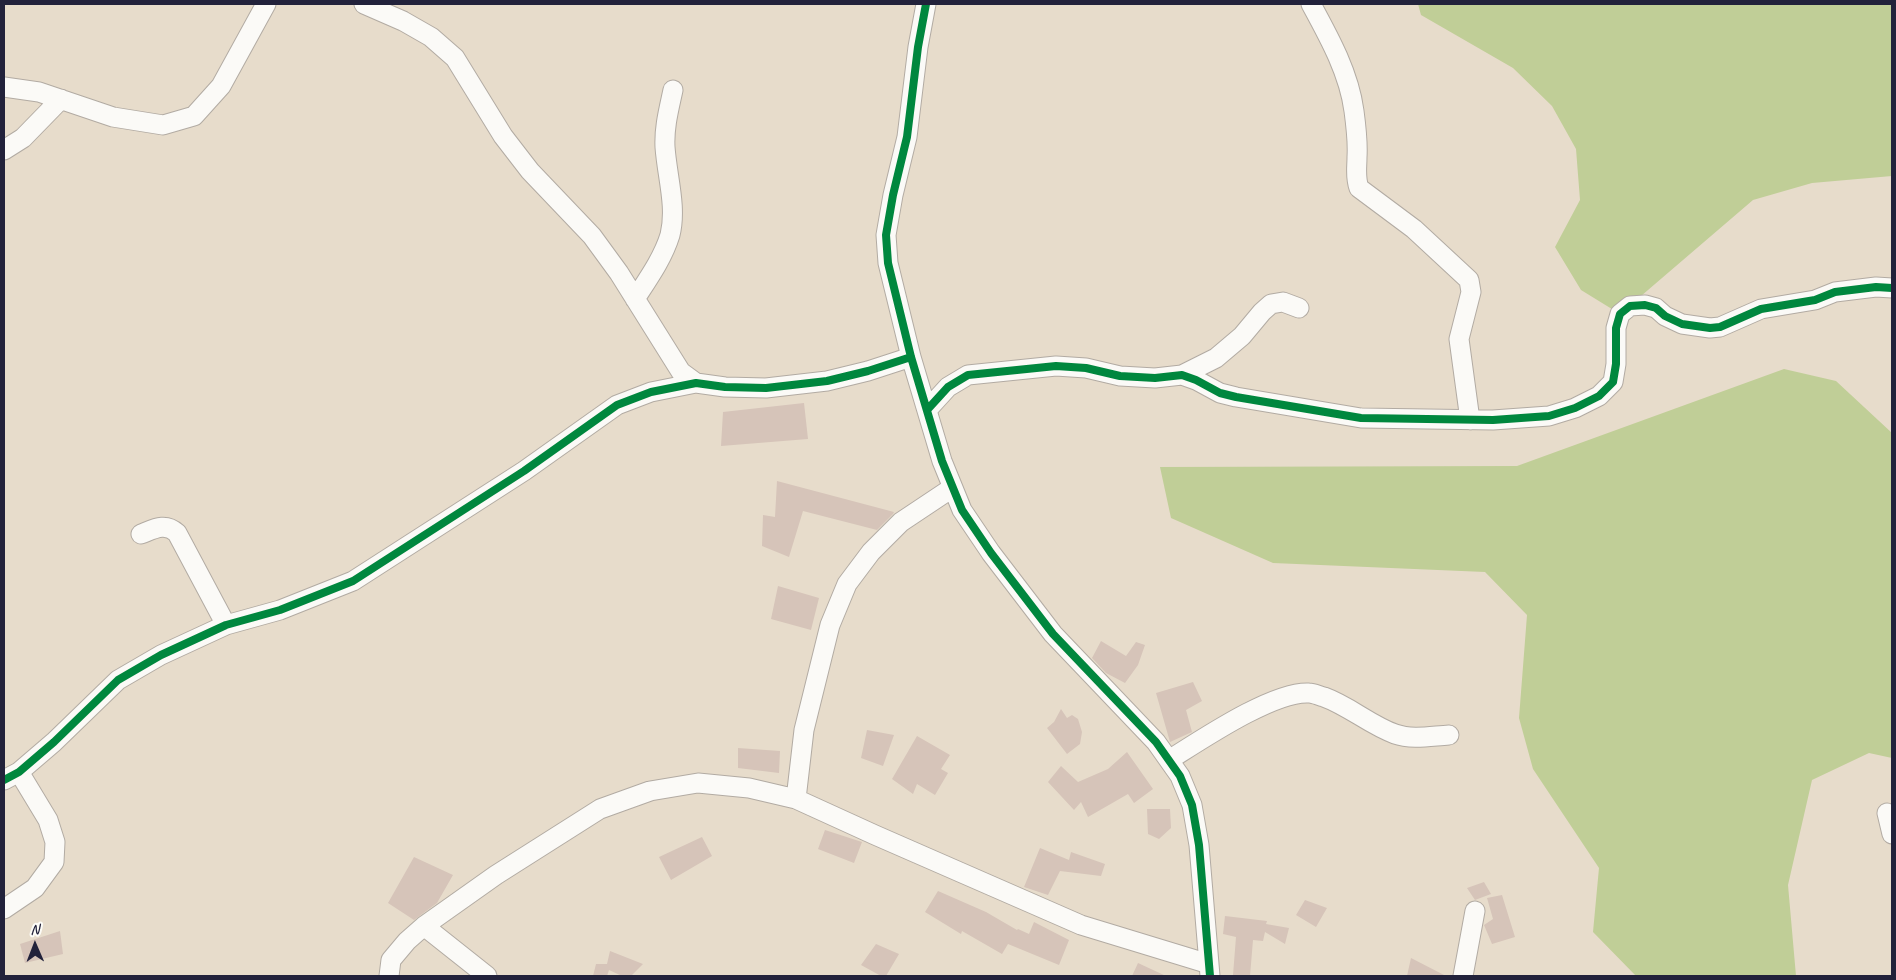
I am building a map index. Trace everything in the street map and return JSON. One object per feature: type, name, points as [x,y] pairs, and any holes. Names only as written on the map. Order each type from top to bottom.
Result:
[{"type":"street","points":[[4,87],[39,92],[113,117],[163,125],[194,116],[221,86],[266,4]]},
{"type":"street","points":[[364,4],[431,37],[455,58],[503,136],[530,171],[592,236],[619,273],[681,372],[696,383]]},
{"type":"street","points":[[389,976],[391,960],[407,941],[424,926],[496,875],[600,809],[650,791],[698,783],[749,788],[796,799],[1081,925],[1209,970],[1200,845],[1192,805],[1180,776],[1156,742],[1052,634],[991,553],[962,510],[942,461],[911,357],[888,263],[886,235],[892,195],[907,137],[918,47],[926,4]]},
{"type":"street","points":[[1311,4],[1347,78],[1354,110],[1357,156],[1356,180],[1359,188],[1414,228],[1469,280],[1471,292],[1459,339],[1470,420]]},
{"type":"street","points":[[635,300],[658,263],[670,235],[672,210],[665,146],[666,118],[673,90]]},
{"type":"street","points":[[4,150],[22,138],[61,99]]},
{"type":"street","points":[[1182,375],[1220,393],[1236,397],[1361,418],[1493,420],[1549,416],[1575,408],[1599,396],[1613,382],[1616,364],[1616,328],[1620,314],[1630,306],[1646,305],[1656,308],[1665,316],[1682,324],[1710,328],[1720,327],[1761,310],[1815,300],[1835,292],[1876,287],[1892,288]]},
{"type":"street","points":[[927,410],[948,387],[968,375],[1056,366],[1086,368],[1120,376],[1155,378],[1182,375],[1216,358],[1242,336],[1271,304],[1283,302],[1299,308]]},
{"type":"street","points":[[4,909],[35,888],[54,862],[55,842],[48,820],[12,776],[54,742],[118,680],[161,655],[226,625],[280,610],[353,581],[524,471],[617,405],[651,392],[696,383],[725,387],[766,388],[827,381],[868,371],[911,357]]},
{"type":"street","points":[[796,799],[806,721],[830,625],[847,584],[870,552],[901,522],[952,488]]},
{"type":"street","points":[[141,534],[160,526],[171,528],[178,533],[226,625]]},
{"type":"street","points":[[1168,760],[1257,709],[1286,695],[1310,693],[1338,702],[1369,721],[1396,734],[1412,737],[1448,735]]},
{"type":"street","points":[[1886,813],[1892,834]]},
{"type":"street","points":[[1463,976],[1475,911]]},
{"type":"street","points":[[424,926],[487,976]]},
{"type":"green space","points":[[1418,4],[1892,4],[1892,176],[1812,183],[1753,200],[1620,314],[1581,290],[1555,247],[1580,200],[1576,149],[1552,106],[1513,68],[1421,15]]},
{"type":"green space","points":[[1784,369],[1836,381],[1892,433],[1892,758],[1869,753],[1812,780],[1788,885],[1796,976],[1636,976],[1593,932],[1599,868],[1533,769],[1519,718],[1527,615],[1485,572],[1273,563],[1171,518],[1160,467],[1517,466]]},
{"type":"building","points":[[804,403],[808,439],[721,446],[723,412]]},
{"type":"building","points":[[777,481],[894,512],[877,530],[803,511],[789,557],[762,546],[763,515],[775,517]]},
{"type":"building","points":[[778,586],[819,598],[811,630],[771,619]]},
{"type":"building","points":[[1101,641],[1126,656],[1136,642],[1145,645],[1138,665],[1125,683],[1106,673],[1092,658]]},
{"type":"building","points":[[1193,682],[1202,701],[1186,710],[1192,732],[1170,742],[1156,693]]},
{"type":"building","points":[[1061,709],[1067,718],[1072,715],[1078,719],[1082,732],[1080,744],[1067,754],[1047,728],[1054,722]]},
{"type":"building","points":[[867,730],[894,735],[883,766],[861,758]]},
{"type":"building","points":[[917,736],[950,755],[941,769],[948,773],[935,795],[917,784],[913,794],[892,779]]},
{"type":"building","points":[[738,748],[780,751],[779,773],[738,768]]},
{"type":"building","points":[[1127,752],[1153,789],[1134,803],[1128,794],[1088,817],[1081,802],[1074,810],[1048,782],[1061,766],[1078,782],[1108,769]]},
{"type":"building","points":[[1147,809],[1170,809],[1171,828],[1159,839],[1148,834]]},
{"type":"building","points":[[825,830],[862,842],[854,863],[818,849]]},
{"type":"building","points":[[702,837],[712,856],[671,880],[659,857]]},
{"type":"building","points":[[1040,848],[1069,860],[1071,852],[1105,864],[1101,876],[1060,871],[1048,895],[1024,887]]},
{"type":"building","points":[[414,857],[453,875],[437,903],[414,920],[388,903]]},
{"type":"building","points":[[1484,882],[1491,894],[1475,900],[1467,888]]},
{"type":"building","points":[[938,891],[986,912],[1017,930],[1029,934],[1034,922],[1069,940],[1059,965],[1008,944],[1002,954],[962,931],[961,934],[925,912]]},
{"type":"building","points":[[1502,895],[1515,937],[1492,944],[1484,925],[1493,919],[1487,898]]},
{"type":"building","points":[[1305,900],[1327,908],[1316,927],[1296,915]]},
{"type":"building","points":[[1225,916],[1267,921],[1266,924],[1289,928],[1285,944],[1265,932],[1263,941],[1253,940],[1250,976],[1233,975],[1236,937],[1223,934]]},
{"type":"building","points":[[60,931],[63,954],[25,963],[20,944]]},
{"type":"building","points":[[876,944],[899,954],[886,976],[881,976],[861,965]]},
{"type":"building","points":[[610,951],[643,964],[631,976],[622,976],[609,970],[607,976],[593,976],[596,964],[607,964]]},
{"type":"building","points":[[1411,958],[1446,976],[1407,976]]},
{"type":"building","points":[[1138,963],[1166,976],[1132,976]]},
{"type":"cycle path","points":[[926,4],[918,47],[907,137],[893,195],[886,235],[888,263],[911,357],[942,461],[962,510],[991,553],[1053,634],[1156,742],[1180,776],[1192,805],[1199,845],[1210,976]]},
{"type":"cycle path","points":[[927,410],[948,387],[968,375],[1056,366],[1086,368],[1120,376],[1155,378],[1182,375],[1220,393],[1236,397],[1361,418],[1493,420],[1549,416],[1575,408],[1599,396],[1613,382],[1616,364],[1616,328],[1620,314],[1630,306],[1645,305],[1656,308],[1665,316],[1682,324],[1710,328],[1720,327],[1761,309],[1815,300],[1835,292],[1876,287],[1892,288]]},
{"type":"cycle path","points":[[4,780],[19,772],[54,742],[118,680],[161,655],[226,625],[280,610],[353,581],[524,471],[617,405],[651,392],[696,383],[725,387],[766,388],[827,381],[868,371],[911,357]]}]
